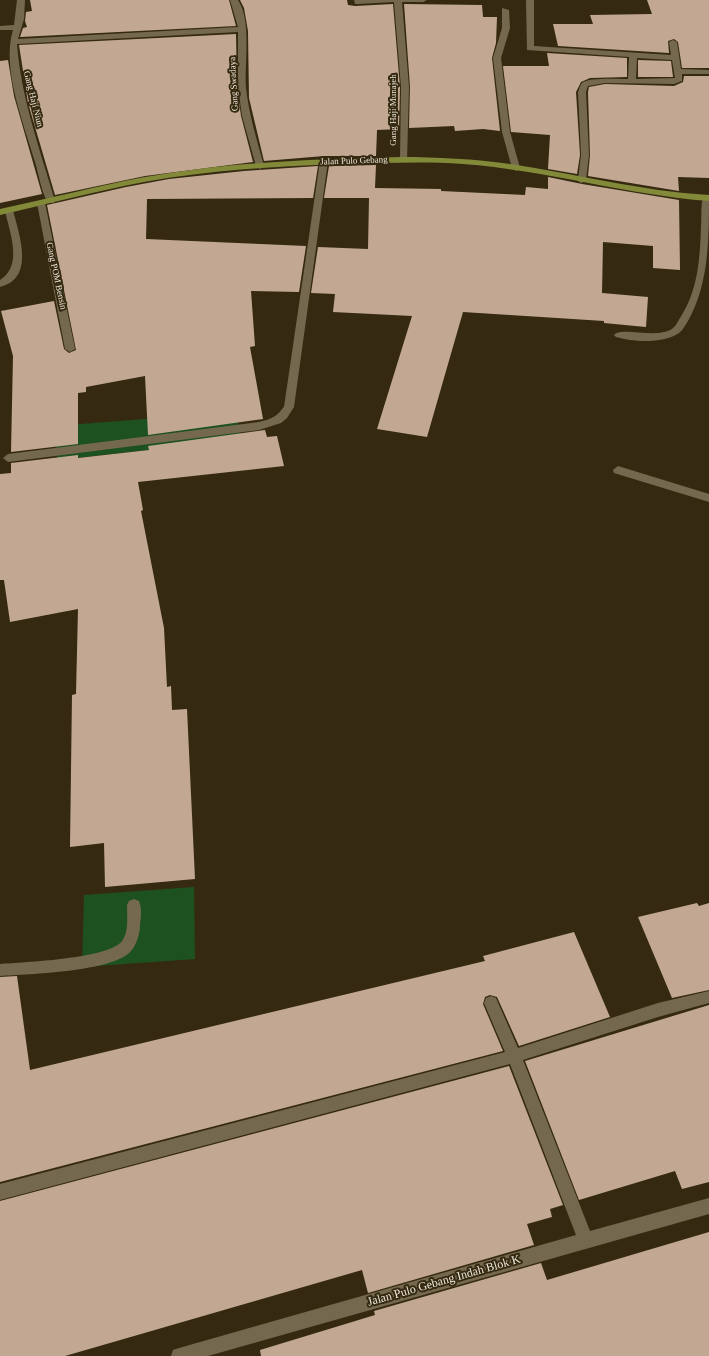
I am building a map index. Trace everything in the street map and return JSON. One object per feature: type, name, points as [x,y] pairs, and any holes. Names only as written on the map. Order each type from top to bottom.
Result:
[{"type":"main road","name":"Jalan Pulo Gebang","points":[[4,211],[115,185],[207,171],[324,162],[404,159],[481,162],[630,190],[708,198]]},
{"type":"street","name":"Gang Haji Niun","points":[[21,0],[20,19],[13,42],[19,91],[51,201]]},
{"type":"street","name":"Gang Swadaya","points":[[234,0],[242,29],[242,87],[246,116],[260,166]]},
{"type":"street","points":[[358,0],[358,2],[423,0]]},
{"type":"street","name":"Gang Haji Munajeh","points":[[398,0],[405,87],[404,159]]},
{"type":"street","points":[[530,0],[530,48],[676,58]]},
{"type":"street","points":[[505,10],[506,28],[498,58],[506,132],[516,168]]},
{"type":"street","points":[[0,28],[17,27]]},
{"type":"street","points":[[13,42],[242,29]]},
{"type":"street","points":[[582,180],[586,155],[582,92],[585,84],[605,81],[674,82],[679,79],[679,71],[673,42]]},
{"type":"street","points":[[632,82],[633,55]]},
{"type":"street","points":[[679,71],[709,72]]},
{"type":"street","points":[[8,458],[259,426],[276,422],[283,417],[288,407],[324,162]]},
{"type":"street","points":[[619,335],[650,337],[670,333],[677,330],[692,308],[702,269],[708,198]]},
{"type":"street","name":"Gang POM Bensin","points":[[41,203],[70,349]]},
{"type":"street","points":[[0,284],[10,278],[15,272],[19,258],[4,211]]},
{"type":"street","points":[[618,470],[709,498]]},
{"type":"street","points":[[0,970],[95,961],[116,954],[126,948],[133,933],[134,905]]},
{"type":"street","points":[[0,1192],[514,1056],[658,1010],[709,997]]},
{"type":"street","points":[[491,1003],[514,1056],[586,1241]]},
{"type":"street","name":"Jalan Pulo Gebang Indah Blok K","points":[[179,1356],[709,1206]]},
{"type":"green space","points":[[236,412],[241,440],[57,460],[55,426]]},
{"type":"green space","points":[[194,887],[195,959],[82,967],[84,895]]},
{"type":"building","points":[[30,0],[229,0],[236,26],[20,37],[23,28],[27,27],[25,21],[26,12],[32,11]]},
{"type":"building","points":[[240,0],[347,0],[348,5],[355,6],[393,4],[400,87],[399,129],[377,130],[376,156],[324,156],[264,161],[249,98],[248,31],[244,8]]},
{"type":"building","points":[[647,0],[709,0],[709,68],[682,68],[678,42],[674,39],[668,41],[669,53],[558,46],[553,24],[593,24],[590,15],[652,14]]},
{"type":"building","points":[[404,4],[482,5],[483,17],[497,17],[496,43],[492,58],[500,131],[483,129],[455,131],[454,126],[409,128],[410,87]]},
{"type":"building","points":[[236,34],[237,87],[241,116],[253,162],[145,176],[55,195],[28,103],[19,45]]},
{"type":"building","points":[[547,53],[627,58],[627,77],[590,78],[581,82],[576,92],[580,155],[577,174],[548,169],[550,135],[511,132],[503,66],[549,66]]},
{"type":"building","points":[[8,60],[14,96],[42,194],[0,203],[0,61]]},
{"type":"building","points":[[638,60],[671,61],[673,77],[638,77]]},
{"type":"building","points":[[684,76],[709,76],[709,178],[678,177],[679,191],[588,176],[590,155],[589,87],[605,84],[674,86],[683,82]]},
{"type":"building","points":[[376,165],[375,188],[441,189],[441,191],[525,195],[526,187],[548,189],[548,177],[679,200],[680,270],[653,268],[653,246],[603,242],[602,293],[648,297],[646,327],[604,323],[604,321],[463,312],[427,437],[377,429],[412,316],[333,312],[335,294],[311,293],[318,247],[368,249],[369,198],[324,198],[329,166]]},
{"type":"building","points":[[318,166],[313,198],[147,199],[146,239],[306,246],[299,292],[251,291],[255,346],[250,347],[263,419],[148,435],[145,376],[86,387],[86,392],[78,393],[78,444],[11,452],[13,356],[1,311],[54,301],[64,349],[69,353],[76,350],[47,205],[169,179],[244,171]]},
{"type":"building","points":[[265,430],[267,437],[277,436],[284,466],[138,482],[143,510],[141,511],[164,628],[167,687],[171,686],[172,710],[187,709],[195,879],[105,887],[104,843],[70,847],[72,695],[76,694],[78,609],[10,622],[4,580],[0,580],[0,474],[11,473],[11,463],[78,455],[78,458],[149,450],[148,446]]},
{"type":"building","points":[[697,903],[699,906],[709,903],[709,990],[672,998],[638,917]]},
{"type":"building","points":[[574,932],[610,1017],[519,1046],[497,997],[490,995],[485,997],[483,1004],[503,1051],[0,1182],[0,977],[17,976],[30,1070],[485,961],[483,956]]},
{"type":"building","points":[[709,1005],[709,1182],[682,1189],[675,1171],[579,1200],[525,1061]]},
{"type":"building","points":[[509,1066],[563,1205],[550,1209],[552,1217],[527,1224],[534,1245],[368,1293],[362,1270],[65,1356],[0,1356],[0,1201]]},
{"type":"building","points":[[709,1232],[709,1356],[261,1356],[260,1350],[375,1315],[374,1311],[541,1263],[547,1280]]}]
